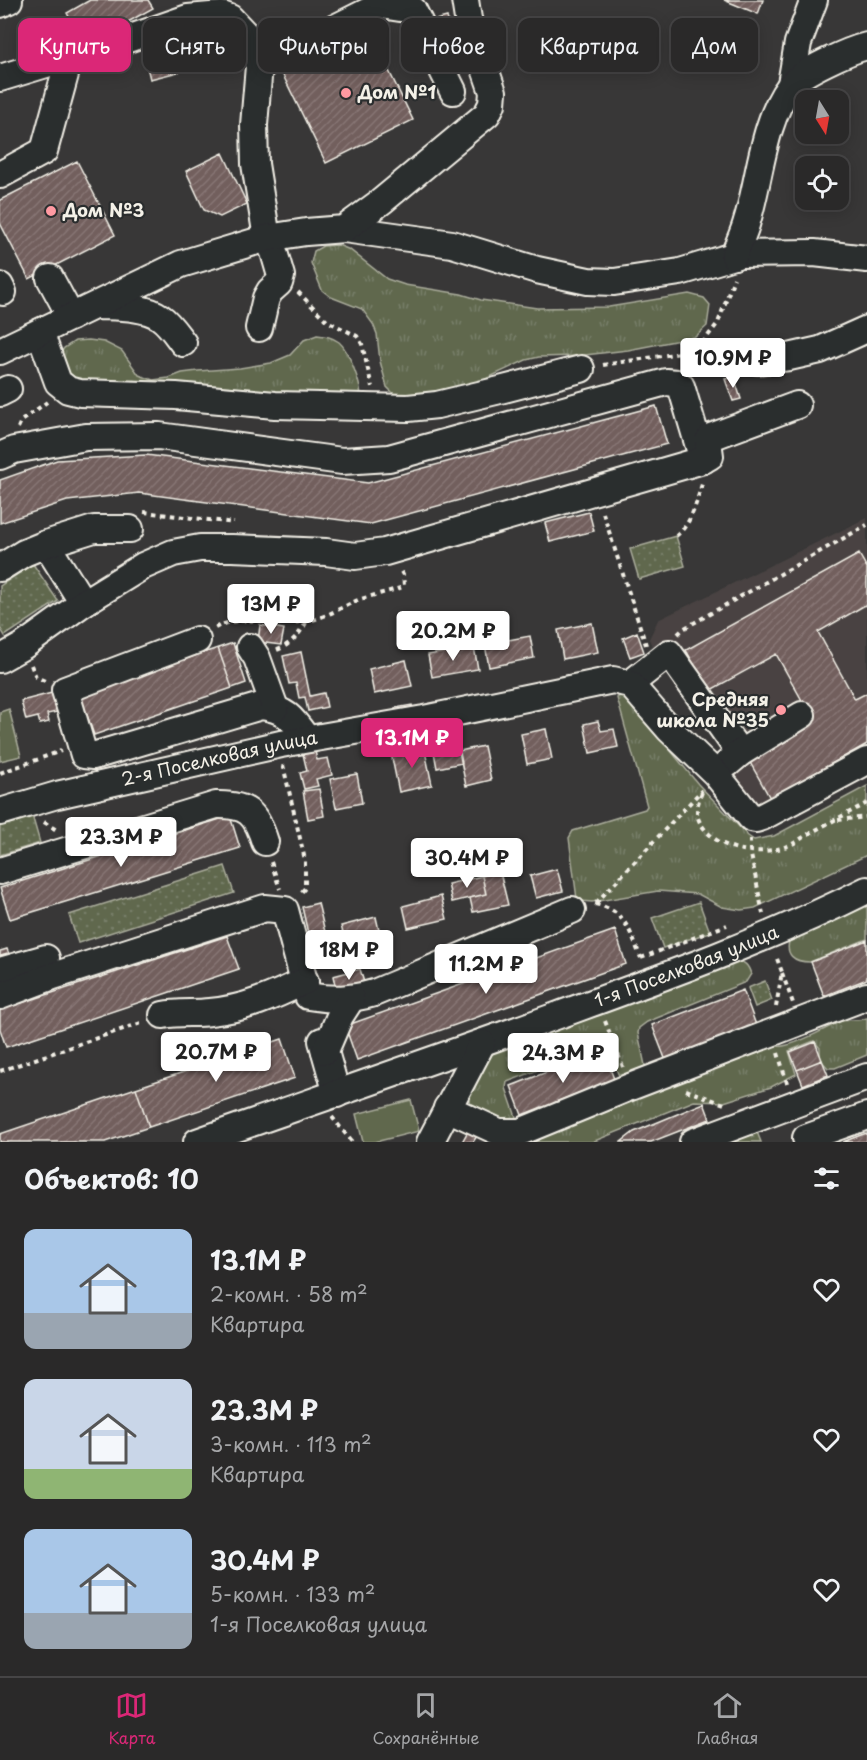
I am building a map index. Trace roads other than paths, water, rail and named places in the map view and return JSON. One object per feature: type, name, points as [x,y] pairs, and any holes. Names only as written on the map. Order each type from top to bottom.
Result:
[{"type":"street","points":[[0,4],[9,0]]},
{"type":"street","points":[[344,229],[382,201],[487,114],[492,105],[493,92],[468,19],[465,0]]},
{"type":"street","points":[[736,255],[747,222],[763,151],[777,108],[791,84],[798,43],[814,0]]},
{"type":"street","points":[[355,18],[381,5],[413,10],[453,91]]},
{"type":"street","points":[[131,38],[188,18],[222,15],[230,18],[246,35],[258,64]]},
{"type":"street","points":[[791,84],[825,62],[867,46]]},
{"type":"street","points":[[0,78],[19,72]]},
{"type":"street","points":[[0,175],[44,151],[66,72]]},
{"type":"street","points":[[259,72],[255,164],[267,238],[281,276],[279,283],[266,298],[259,328]]},
{"type":"street","points":[[0,351],[181,264],[267,238],[306,232],[344,229],[452,244],[537,270],[588,281],[614,282],[680,272],[736,255],[814,253],[867,259]]},
{"type":"street","points":[[50,278],[71,317]]},
{"type":"street","points":[[95,306],[132,308],[159,316],[183,343]]},
{"type":"street","points":[[757,360],[789,357],[820,350],[867,329]]},
{"type":"street","points":[[40,332],[58,382],[68,390],[80,393],[176,396],[275,405],[408,408],[437,405],[496,392],[581,369]]},
{"type":"street","points":[[7,453],[86,437],[159,436],[342,461],[389,458],[666,382],[677,383],[681,386],[703,460]]},
{"type":"street","points":[[0,659],[143,566],[173,553],[200,548],[326,552],[355,556],[385,552],[703,460],[710,456],[708,441],[711,437],[797,405]]},
{"type":"street","points":[[0,568],[46,544],[94,529],[137,521]]},
{"type":"street","points":[[46,544],[83,603]]},
{"type":"street","points":[[197,640],[65,690],[84,754],[93,756],[261,706],[275,708],[291,716],[307,739]]},
{"type":"street","points":[[253,653],[275,708]]},
{"type":"street","points":[[740,753],[661,658],[630,684],[669,729],[715,773],[751,818],[756,819],[867,761]]},
{"type":"street","name":"2-я Поселковая улица","points":[[0,812],[57,795],[281,744],[424,719],[613,680],[630,684]]},
{"type":"street","points":[[715,773],[740,753],[802,715]]},
{"type":"street","points":[[0,871],[216,805],[231,804],[243,807],[259,824],[269,854]]},
{"type":"street","name":"1-я Поселковая улица","points":[[197,1142],[482,1043],[651,981],[770,934],[867,890]]},
{"type":"street","points":[[0,996],[53,976],[265,908],[285,910],[308,996],[332,1000],[351,999],[374,993],[584,907]]},
{"type":"street","points":[[0,971],[46,958]]},
{"type":"street","points":[[163,1015],[186,1012],[207,1013],[239,1008],[270,998],[305,981]]},
{"type":"street","points":[[447,1108],[499,1132],[520,1132],[867,996]]},
{"type":"street","points":[[328,1097],[323,1046],[351,999]]},
{"type":"street","points":[[430,1142],[482,1043]]},
{"type":"street","points":[[693,1142],[867,1077]]},
{"type":"street","points":[[803,1141],[867,1116]]},
{"type":"place","name":"Дом №1","points":[[346,93]]},
{"type":"place","name":"Дом №3","points":[[51,211]]},
{"type":"place","name":"Средняя школа №35","points":[[781,710]]}]
